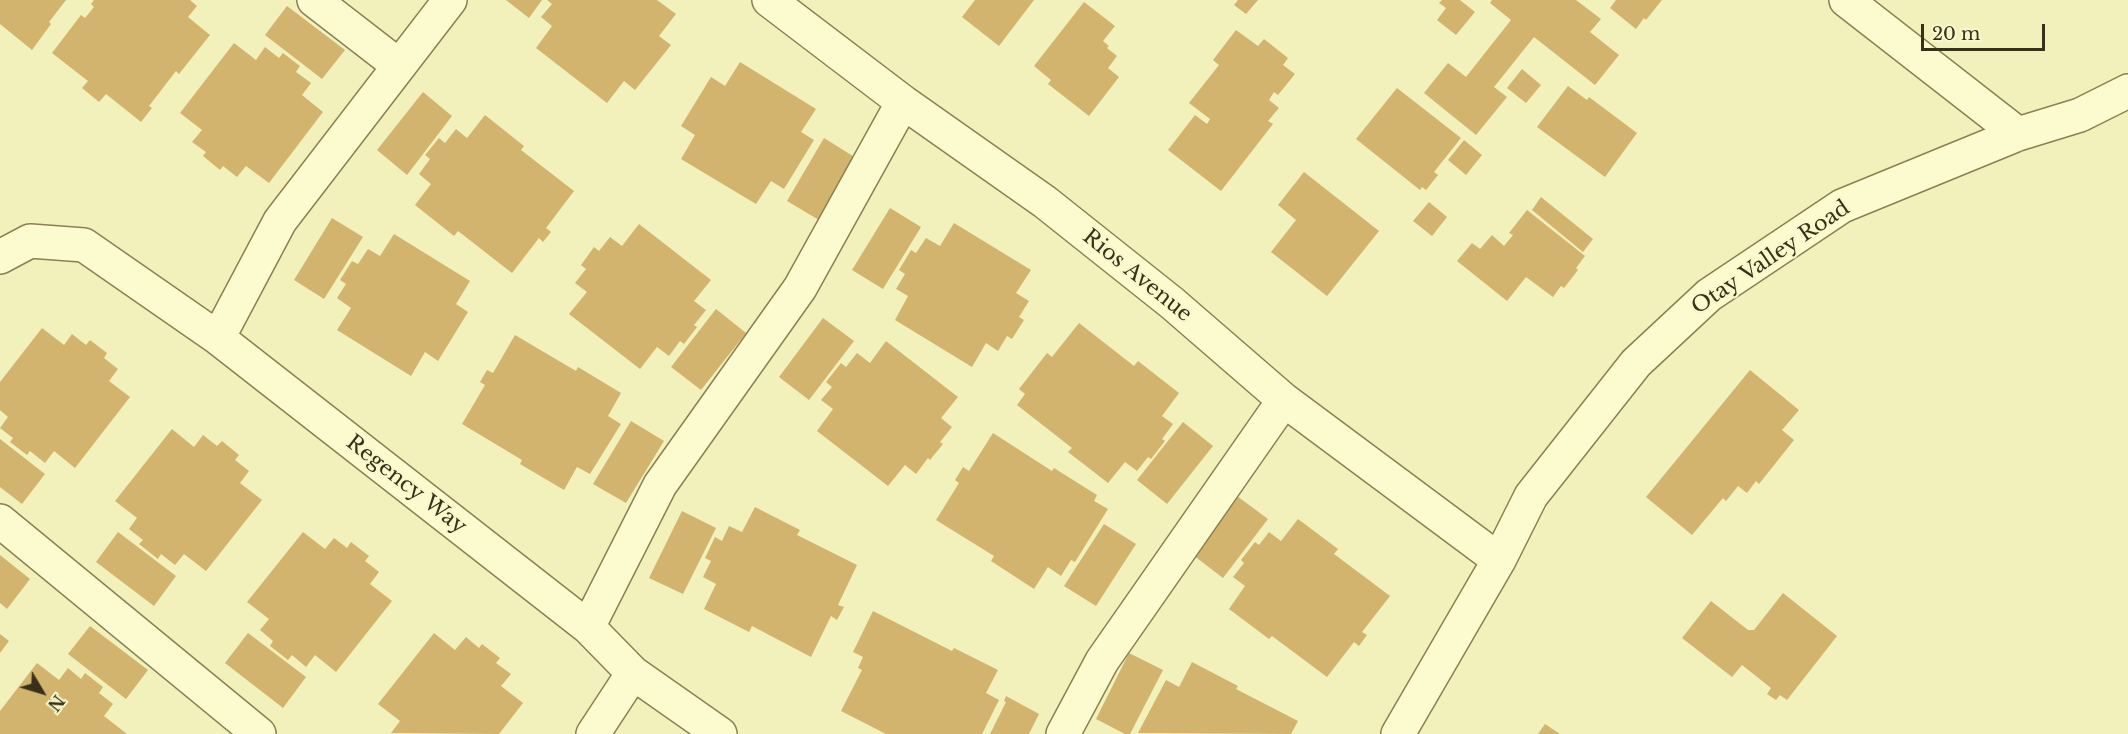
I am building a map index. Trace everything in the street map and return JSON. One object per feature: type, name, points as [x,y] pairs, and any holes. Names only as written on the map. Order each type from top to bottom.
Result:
[{"type":"street","points":[[314,0],[399,65]]},
{"type":"street","points":[[218,338],[280,221],[450,0]]},
{"type":"street","name":"Rios Avenue","points":[[770,0],[903,102],[1045,202],[1172,303],[1284,400],[1499,560]]},
{"type":"street","points":[[1846,0],[2018,134]]},
{"type":"street","name":"Otay Valley Road","points":[[1398,734],[1499,560],[1531,496],[1636,363],[1709,295],[1842,206],[2018,134],[2080,115],[2128,91]]},
{"type":"street","points":[[588,627],[660,484],[800,288],[903,102]]},
{"type":"street","name":"Regency Way","points":[[0,257],[30,242],[84,245],[218,338],[588,627],[633,673],[720,734]]},
{"type":"street","points":[[1063,734],[1102,661],[1284,400]]},
{"type":"street","points":[[0,521],[259,734]]},
{"type":"street","points":[[593,734],[633,673]]},
{"type":"building","points":[[0,0],[66,0],[32,50],[0,24]]},
{"type":"building","points":[[94,0],[190,0],[197,6],[188,17],[210,35],[179,74],[176,71],[149,106],[152,108],[141,122],[106,94],[99,102],[82,88],[88,81],[52,53],[81,15],[85,18],[94,7],[91,4]]},
{"type":"building","points":[[506,0],[542,0],[529,18]]},
{"type":"building","points":[[547,0],[657,0],[676,14],[659,36],[671,45],[635,90],[624,81],[607,103],[536,48],[552,26],[541,17],[552,4]]},
{"type":"building","points":[[975,0],[1034,0],[999,46],[962,17]]},
{"type":"building","points":[[1238,0],[1258,0],[1246,14],[1234,5]]},
{"type":"building","points":[[1442,0],[1460,0],[1475,12],[1456,35],[1437,20],[1446,8],[1439,3]]},
{"type":"building","points":[[1492,0],[1576,0],[1601,19],[1590,32],[1619,55],[1595,85],[1534,37],[1494,87],[1507,97],[1476,135],[1424,93],[1448,63],[1466,77],[1511,20],[1490,3]]},
{"type":"building","points":[[1616,0],[1662,0],[1636,29],[1610,8]]},
{"type":"building","points":[[1084,2],[1115,26],[1103,41],[1109,46],[1107,48],[1117,56],[1108,68],[1119,77],[1089,116],[1048,84],[1051,80],[1034,66]]},
{"type":"building","points":[[287,6],[345,50],[322,79],[265,35]]},
{"type":"building","points":[[1236,30],[1258,46],[1264,39],[1288,58],[1283,65],[1295,74],[1278,95],[1274,92],[1269,100],[1279,108],[1268,121],[1273,124],[1221,191],[1168,150],[1195,115],[1207,124],[1210,119],[1189,103],[1219,65],[1213,60]]},
{"type":"building","points":[[234,43],[256,60],[265,47],[279,58],[283,53],[300,66],[296,72],[311,83],[302,95],[323,112],[269,183],[246,166],[237,177],[223,166],[220,170],[203,156],[206,152],[192,142],[202,130],[180,113]]},
{"type":"building","points":[[740,62],[816,109],[801,132],[814,140],[784,189],[771,181],[756,204],[681,159],[695,135],[681,126],[711,77],[725,86]]},
{"type":"building","points":[[1522,69],[1541,85],[1526,103],[1507,88]]},
{"type":"building","points":[[1568,86],[1587,100],[1589,97],[1637,133],[1605,177],[1537,127]]},
{"type":"building","points":[[1397,88],[1461,138],[1434,172],[1438,175],[1426,190],[1422,187],[1420,190],[1356,139]]},
{"type":"building","points":[[423,92],[452,116],[407,175],[377,150]]},
{"type":"building","points":[[485,115],[524,146],[521,150],[574,191],[546,228],[551,232],[543,242],[539,238],[512,273],[458,231],[454,236],[415,205],[431,184],[419,174],[430,159],[425,155],[439,138],[445,143],[456,129],[467,138]]},
{"type":"building","points":[[824,138],[856,158],[819,220],[787,201]]},
{"type":"building","points":[[1464,140],[1482,155],[1466,175],[1448,160]]},
{"type":"building","points":[[1304,172],[1379,231],[1327,296],[1271,252],[1296,220],[1278,205]]},
{"type":"building","points":[[1541,197],[1593,239],[1583,252],[1532,210]]},
{"type":"building","points":[[1429,202],[1447,217],[1432,236],[1413,221]]},
{"type":"building","points":[[890,208],[921,227],[883,289],[852,270]]},
{"type":"building","points":[[1527,210],[1585,256],[1576,268],[1578,270],[1564,288],[1561,286],[1553,297],[1526,277],[1507,301],[1457,261],[1472,243],[1480,249],[1492,235],[1504,246],[1513,235],[1509,233]]},
{"type":"building","points":[[332,218],[363,237],[324,299],[294,280]]},
{"type":"building","points":[[954,223],[1031,270],[1016,293],[1029,301],[1019,317],[1024,320],[1012,339],[1007,336],[998,351],[986,343],[972,367],[895,320],[908,296],[896,289],[905,274],[899,270],[911,250],[916,253],[926,238],[940,246]]},
{"type":"building","points":[[639,224],[711,280],[694,301],[706,310],[694,325],[697,327],[684,344],[680,341],[669,356],[657,347],[640,369],[569,314],[587,292],[575,283],[586,269],[581,265],[594,247],[599,251],[610,237],[622,246]]},
{"type":"building","points":[[394,234],[470,281],[456,304],[468,312],[438,361],[425,352],[411,376],[337,330],[351,308],[337,298],[346,284],[340,280],[352,261],[358,264],[368,249],[380,256]]},
{"type":"building","points":[[716,309],[746,333],[701,390],[671,367]]},
{"type":"building","points":[[823,318],[854,341],[809,400],[779,377]]},
{"type":"building","points":[[1079,323],[1134,366],[1138,361],[1179,393],[1162,416],[1173,424],[1162,439],[1165,441],[1151,459],[1148,457],[1137,471],[1125,462],[1108,483],[1068,452],[1072,448],[1017,405],[1025,394],[1019,389],[1047,353],[1052,357]]},
{"type":"building","points":[[42,328],[64,345],[72,334],[86,345],[90,340],[107,353],[104,358],[118,369],[109,381],[130,397],[75,468],[54,451],[45,463],[30,451],[27,455],[10,442],[13,438],[0,428],[8,417],[0,410],[0,382]]},
{"type":"building","points":[[515,335],[576,371],[578,367],[621,393],[608,416],[621,424],[590,474],[577,467],[564,490],[520,464],[522,460],[462,424],[485,385],[480,382],[487,370],[493,373]]},
{"type":"building","points":[[886,341],[958,397],[941,418],[952,427],[940,442],[943,444],[916,474],[905,465],[888,486],[817,431],[833,409],[821,400],[832,387],[826,382],[841,363],[846,367],[857,353],[870,363]]},
{"type":"building","points":[[1750,370],[1799,410],[1782,430],[1794,440],[1759,484],[1756,481],[1747,493],[1738,486],[1726,501],[1723,498],[1692,535],[1646,497]]},
{"type":"building","points":[[631,421],[664,441],[626,503],[593,484]]},
{"type":"building","points":[[1183,422],[1213,446],[1167,504],[1137,480]]},
{"type":"building","points":[[172,429],[194,447],[203,435],[217,446],[222,441],[239,455],[235,460],[249,471],[240,483],[262,500],[206,571],[184,554],[175,565],[161,554],[158,559],[139,544],[143,540],[129,529],[137,518],[115,501]]},
{"type":"building","points":[[993,433],[1052,471],[1054,468],[1097,495],[1094,501],[1108,509],[1075,562],[1071,560],[1061,576],[1048,567],[1034,589],[991,561],[994,556],[936,520],[959,483],[955,480],[963,467],[969,471]]},
{"type":"building","points":[[0,439],[45,474],[22,504],[0,487]]},
{"type":"building","points":[[1237,496],[1268,519],[1223,578],[1193,555]]},
{"type":"building","points":[[755,507],[800,530],[797,535],[857,565],[838,605],[844,607],[837,620],[831,616],[811,657],[752,626],[749,632],[704,609],[716,584],[703,577],[711,561],[705,558],[715,537],[722,541],[729,526],[742,532]]},
{"type":"building","points":[[682,511],[716,528],[683,594],[649,578]]},
{"type":"building","points":[[1298,519],[1338,549],[1334,554],[1390,596],[1362,632],[1367,635],[1359,646],[1354,642],[1327,677],[1272,636],[1269,639],[1229,609],[1245,586],[1233,577],[1244,563],[1241,560],[1255,542],[1259,545],[1269,532],[1281,541]]},
{"type":"building","points":[[1104,524],[1136,544],[1096,606],[1064,586]]},
{"type":"building","points":[[118,532],[176,576],[154,606],[96,562]]},
{"type":"building","points":[[303,532],[325,549],[334,538],[347,548],[351,542],[369,556],[365,561],[379,572],[370,584],[392,601],[336,672],[315,655],[306,667],[292,655],[288,660],[270,646],[273,641],[260,630],[269,619],[247,602]]},
{"type":"building","points":[[0,555],[30,579],[7,609],[0,603]]},
{"type":"building","points":[[1783,593],[1837,636],[1787,700],[1780,695],[1776,700],[1767,694],[1771,688],[1742,665],[1732,677],[1682,638],[1711,601],[1748,630],[1754,630]]},
{"type":"building","points":[[873,611],[952,651],[954,648],[998,670],[986,693],[999,700],[982,734],[886,734],[841,711],[862,670],[858,668],[863,657],[853,652]]},
{"type":"building","points":[[90,626],[148,670],[126,699],[68,654]]},
{"type":"building","points":[[248,633],[306,677],[283,708],[225,663]]},
{"type":"building","points":[[434,633],[455,650],[466,637],[479,648],[482,644],[500,658],[496,663],[511,674],[501,686],[523,703],[499,734],[391,733],[400,721],[378,704]]},
{"type":"building","points":[[0,634],[9,641],[0,653]]},
{"type":"building","points":[[1129,653],[1163,670],[1130,734],[1125,734],[1096,719]]},
{"type":"building","points":[[1192,662],[1238,686],[1236,689],[1298,721],[1291,734],[1138,733],[1166,680],[1179,687]]},
{"type":"building","points":[[37,663],[59,680],[68,668],[81,679],[85,673],[103,687],[99,693],[113,704],[104,716],[127,734],[0,734],[0,711]]},
{"type":"building","points":[[1006,696],[1039,714],[1029,734],[990,734],[1006,702],[1004,701]]},
{"type":"building","points":[[1545,724],[1560,734],[1538,734]]}]
